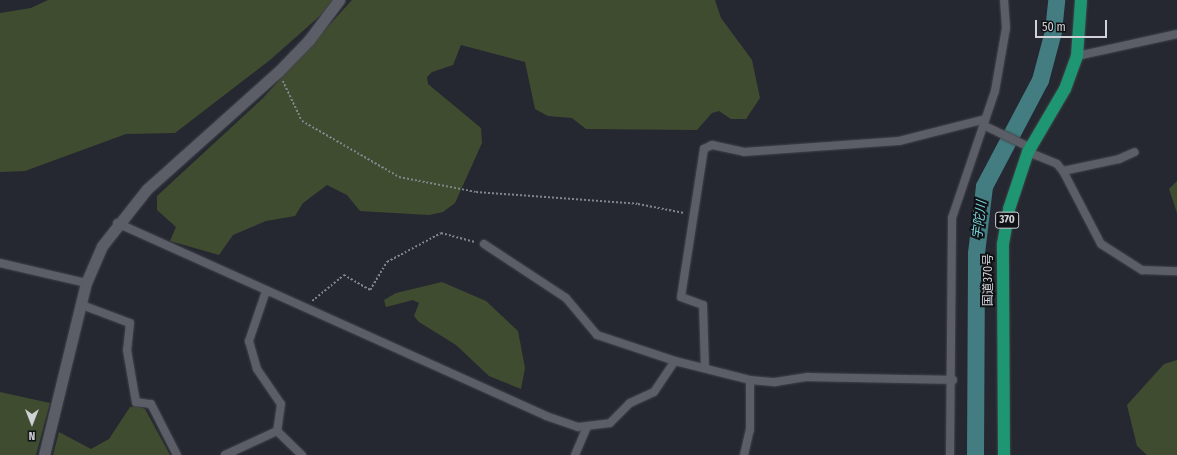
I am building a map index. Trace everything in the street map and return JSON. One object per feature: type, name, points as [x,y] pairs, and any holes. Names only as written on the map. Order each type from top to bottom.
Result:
[{"type":"highway","name":"国道370号","points":[[1004,455],[1003,244],[1009,209],[1028,148],[1065,89],[1077,56],[1081,0]]},
{"type":"street","points":[[44,455],[82,305],[86,283],[102,246],[118,223],[147,189],[278,72],[308,40],[338,0]]},
{"type":"street","points":[[950,455],[953,380],[952,218],[986,124],[995,91],[1006,28],[1004,0]]},
{"type":"street","points":[[1077,56],[1177,34]]},
{"type":"street","points":[[705,368],[703,305],[681,297],[692,214],[704,149],[712,145],[744,152],[899,141],[986,124],[1057,164],[1063,171],[1101,244],[1142,270],[1177,271]]},
{"type":"street","points":[[1063,171],[1119,159],[1135,152]]},
{"type":"street","points":[[118,223],[303,308],[557,421],[587,427],[610,423],[630,403],[654,392],[676,361]]},
{"type":"street","points":[[484,244],[566,298],[597,335],[676,361],[750,380],[775,382],[808,377],[953,380]]},
{"type":"street","points":[[0,262],[86,283]]},
{"type":"street","points":[[266,291],[249,341],[257,369],[281,404],[277,431]]},
{"type":"street","points":[[82,305],[130,323],[127,350],[136,402],[151,404],[177,455]]},
{"type":"street","points":[[744,455],[750,430],[750,380]]},
{"type":"street","points":[[575,455],[587,427]]},
{"type":"street","points":[[225,455],[277,431]]},
{"type":"street","points":[[277,431],[302,455]]},
{"type":"path","points":[[278,72],[302,121],[399,177],[476,192],[638,204],[692,214]]},
{"type":"path","points":[[303,308],[344,275],[370,290],[387,262],[441,233],[484,244]]},
{"type":"green space","points":[[48,0],[333,0],[330,7],[270,60],[175,133],[126,134],[25,171],[0,172],[0,13],[31,8]]},
{"type":"green space","points":[[352,0],[715,0],[721,18],[752,60],[760,98],[746,119],[731,119],[719,111],[712,113],[697,130],[586,129],[572,118],[548,116],[535,109],[525,62],[461,45],[453,65],[432,72],[427,77],[428,84],[481,128],[482,143],[455,203],[443,212],[429,215],[360,211],[347,195],[327,185],[303,203],[295,216],[266,221],[233,235],[219,255],[170,241],[176,227],[157,210],[157,196],[263,98]]},
{"type":"green space","points":[[1177,181],[1177,213],[1169,189]]},
{"type":"green space","points":[[442,282],[486,301],[518,331],[525,368],[521,389],[489,376],[456,345],[419,322],[414,316],[419,303],[413,300],[386,307],[384,300],[396,293]]},
{"type":"green space","points":[[1177,360],[1177,455],[1147,455],[1137,446],[1127,405],[1164,364]]},
{"type":"green space","points":[[0,392],[50,403],[36,455],[0,455]]},
{"type":"green space","points":[[137,406],[145,409],[170,455],[53,455],[59,432],[91,449],[109,439],[130,407]]},
{"type":"waterway","name":"宇陀川","points":[[975,455],[976,253],[984,186],[1040,80],[1053,31],[1056,0]]}]
